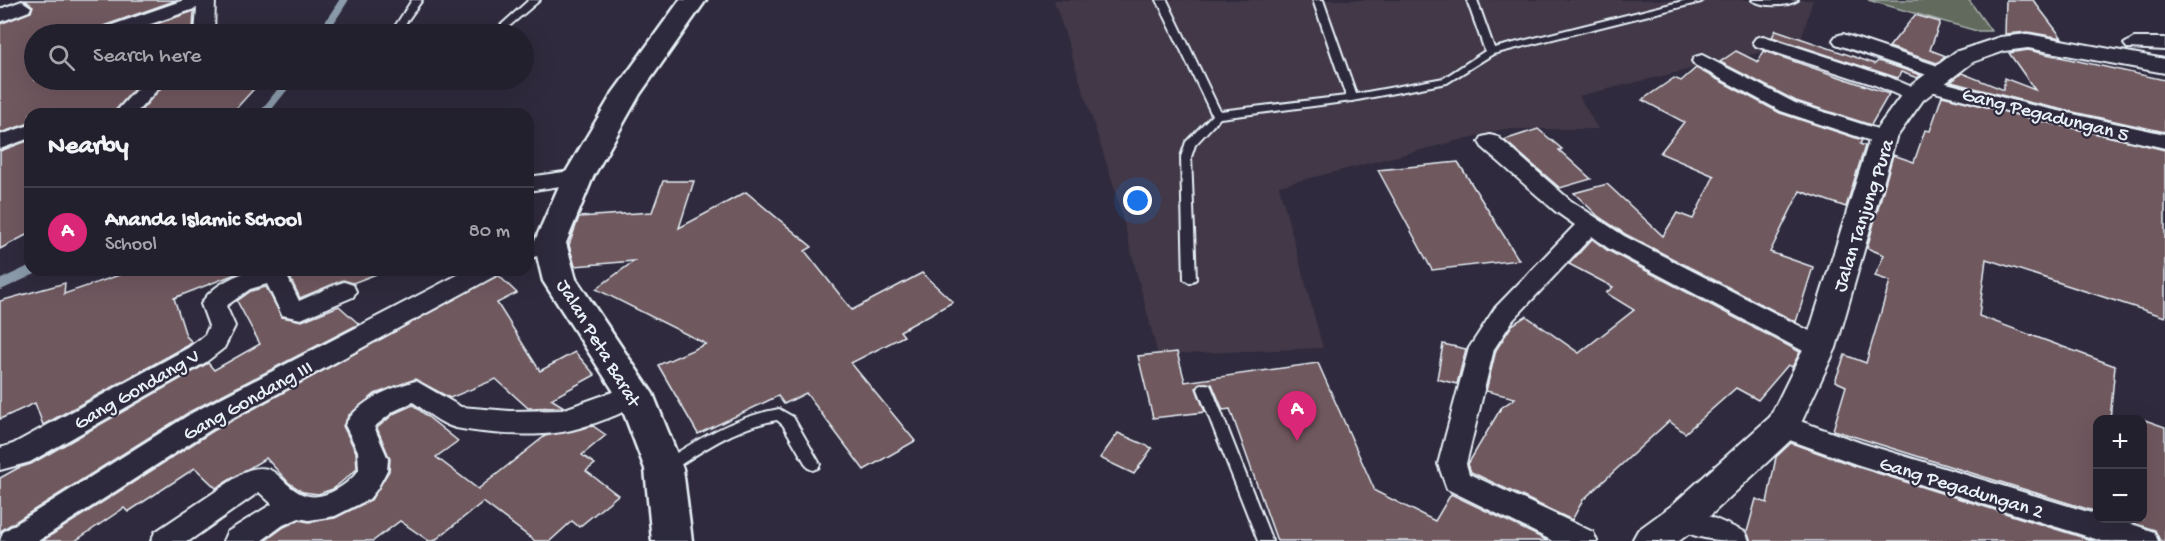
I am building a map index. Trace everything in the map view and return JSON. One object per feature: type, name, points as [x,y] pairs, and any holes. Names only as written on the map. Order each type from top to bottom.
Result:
[{"type":"main road","name":"Jalan Peta Barat","points":[[672,541],[664,469],[635,394],[539,247],[626,94],[693,0]]},
{"type":"street","points":[[134,24],[204,0],[205,24]]},
{"type":"street","points":[[0,15],[22,7]]},
{"type":"street","points":[[1843,40],[1927,84]]},
{"type":"street","name":"Jalan Tanjung Pura","points":[[1651,541],[1684,517],[1783,426],[1820,348],[1883,138],[1927,84],[1964,57],[2000,44],[2028,41],[2165,66]]},
{"type":"street","points":[[1763,42],[1882,81],[1927,84]]},
{"type":"street","points":[[2134,44],[2165,44]]},
{"type":"street","points":[[1702,61],[1796,110],[1883,138]]},
{"type":"street","name":"Gang Pegadungan 5","points":[[1927,84],[2029,111],[2165,141]]},
{"type":"street","points":[[130,108],[147,90]]},
{"type":"street","points":[[0,142],[24,133]]},
{"type":"street","points":[[1490,142],[1589,225],[1616,242],[1820,348]]},
{"type":"street","points":[[534,183],[578,177]]},
{"type":"street","points":[[1582,541],[1457,481],[1452,464],[1482,348],[1504,314],[1589,225]]},
{"type":"street","name":"Gang Gondang V","points":[[0,459],[20,454],[197,355],[215,341],[222,326],[213,304],[227,292],[262,276]]},
{"type":"street","name":"Gang Gondang V","points":[[274,276],[291,309],[301,310],[344,291]]},
{"type":"street","name":"Gang Gondang III","points":[[14,541],[202,421],[476,276]]},
{"type":"street","points":[[238,541],[273,516],[298,506],[331,507],[352,495],[371,477],[374,458],[359,425],[373,411],[402,394],[416,391],[424,394],[456,417],[510,422],[562,422],[604,408],[635,394]]},
{"type":"street","name":"Gang Pegadungan 2","points":[[1783,426],[1856,453],[2143,541]]},
{"type":"street","points":[[166,541],[256,479],[261,478],[298,506]]},
{"type":"street","points":[[1684,517],[1734,541]]},
{"type":"lane","points":[[401,24],[417,0]]},
{"type":"lane","points":[[507,24],[535,0]]},
{"type":"lane","points":[[1162,0],[1217,115]]},
{"type":"lane","points":[[1318,0],[1352,98]]},
{"type":"lane","points":[[1472,0],[1491,52]]},
{"type":"lane","points":[[1190,279],[1186,157],[1190,144],[1217,115],[1352,98],[1447,80],[1491,52],[1698,0]]},
{"type":"lane","points":[[1757,0],[1793,0]]},
{"type":"lane","points":[[1205,389],[1265,541]]},
{"type":"lane","points":[[664,469],[700,445],[759,416],[779,414],[788,421],[813,464]]},
{"type":"shaded area","points":[[1054,0],[1813,0],[1800,43],[1579,96],[1598,129],[1504,129],[1279,186],[1323,348],[1158,355],[1116,193]]},
{"type":"green space","points":[[1868,0],[1969,0],[1991,31],[1977,31]]},
{"type":"building","points":[[25,0],[177,0],[108,24],[24,24],[24,90],[133,90],[117,108],[24,108],[24,125],[0,133],[0,24],[31,12],[33,6]]},
{"type":"building","points":[[2006,0],[2033,0],[2062,38],[2028,32],[2005,34]]},
{"type":"building","points":[[194,11],[193,24],[156,24]]},
{"type":"building","points":[[1915,15],[1940,22],[1930,50],[1946,56],[1937,63],[1889,47]]},
{"type":"building","points":[[1776,30],[1875,64],[1878,61],[1921,75],[1917,78],[1901,72],[1898,78],[1772,37]]},
{"type":"building","points":[[2028,50],[2165,80],[2165,132],[2032,103],[1951,82],[1962,73],[2004,90],[2004,78],[2035,90],[2009,53]]},
{"type":"building","points":[[1736,51],[1758,62],[1764,51],[1889,94],[1871,125],[1796,101],[1720,62]]},
{"type":"building","points":[[1696,68],[1780,113],[1862,140],[1860,144],[1865,146],[1846,207],[1800,191],[1770,252],[1813,267],[1796,322],[1625,234],[1599,217],[1574,193],[1607,184],[1663,236],[1677,213],[1693,219],[1714,176],[1660,153],[1684,122],[1642,100],[1674,78],[1681,81]]},
{"type":"building","points":[[159,90],[253,90],[236,108],[143,108]]},
{"type":"building","points":[[1942,96],[2165,150],[2165,317],[1986,259],[1979,316],[2115,366],[2110,415],[2093,415],[2093,511],[1833,430],[1846,386],[1835,381],[1845,355],[1866,363],[1890,281],[1875,276],[1884,255],[1867,248],[1893,155],[1914,162],[1925,130],[1930,131]]},
{"type":"building","points":[[1538,129],[1562,149],[1559,150],[1591,179],[1560,188],[1504,140]]},
{"type":"building","points":[[24,142],[24,236],[0,249],[0,151]]},
{"type":"building","points":[[1458,162],[1519,260],[1432,270],[1378,170]]},
{"type":"building","points":[[663,181],[694,181],[679,228],[746,192],[812,247],[805,251],[852,310],[922,273],[953,302],[900,331],[904,336],[851,363],[915,441],[864,470],[806,393],[784,404],[778,396],[698,434],[658,365],[706,344],[596,289],[634,261],[575,266],[569,245],[579,217],[652,212]]},
{"type":"building","points":[[1592,239],[1607,250],[1800,352],[1792,367],[1788,365],[1758,400],[1736,388],[1685,433],[1669,421],[1583,500],[1572,520],[1471,472],[1468,464],[1501,408],[1515,398],[1486,391],[1496,350],[1512,325],[1526,316],[1579,353],[1634,310],[1606,293],[1613,287],[1569,264]]},
{"type":"building","points":[[116,276],[230,276],[174,298],[186,336],[192,342],[187,346],[43,425],[35,403],[0,419],[0,301],[65,283],[64,294]]},
{"type":"building","points":[[289,276],[371,276],[353,283],[343,280],[300,298]]},
{"type":"building","points":[[496,276],[499,276],[517,293],[497,303],[540,371],[575,352],[595,375],[551,399],[564,407],[528,408],[496,379],[450,398],[415,379],[375,394],[349,415],[343,426],[356,452],[357,469],[333,489],[318,494],[303,492],[289,483],[266,458],[216,488],[195,468],[128,512],[124,508],[75,541],[42,541],[213,431]]},
{"type":"building","points":[[266,287],[282,317],[302,321],[339,306],[359,324],[191,411],[2,530],[0,534],[0,478],[31,464],[208,363],[214,370],[260,344],[237,301],[251,291]]},
{"type":"building","points":[[1443,344],[1466,349],[1457,384],[1437,379]]},
{"type":"building","points":[[1177,352],[1185,382],[1318,363],[1375,491],[1435,521],[1451,494],[1548,541],[1277,541],[1230,409],[1223,410],[1212,384],[1200,383],[1196,388],[1205,412],[1153,418],[1138,356]]},
{"type":"building","points":[[413,405],[458,441],[436,457],[478,489],[545,436],[593,426],[606,435],[582,455],[595,464],[586,471],[618,495],[579,527],[572,521],[550,541],[535,541],[483,502],[434,541],[429,541],[400,521],[373,541],[265,541],[284,527],[299,520],[309,522],[335,518],[371,500],[389,471],[390,459],[377,428],[395,413]]},
{"type":"building","points":[[2147,421],[2165,427],[2165,541],[2160,541],[2155,530],[2133,523],[2147,523]]},
{"type":"building","points":[[1118,433],[1152,448],[1134,474],[1100,458]]},
{"type":"building","points":[[1791,443],[1855,466],[2094,541],[1751,541],[1747,532],[1756,499],[1767,503],[1776,457]]},
{"type":"waterway","points":[[328,24],[344,0]]},
{"type":"waterway","points":[[268,108],[282,90]]},
{"type":"waterway","points":[[0,285],[24,274]]},
{"type":"place","name":"Ananda Islamic School","points":[[1297,441]]}]
